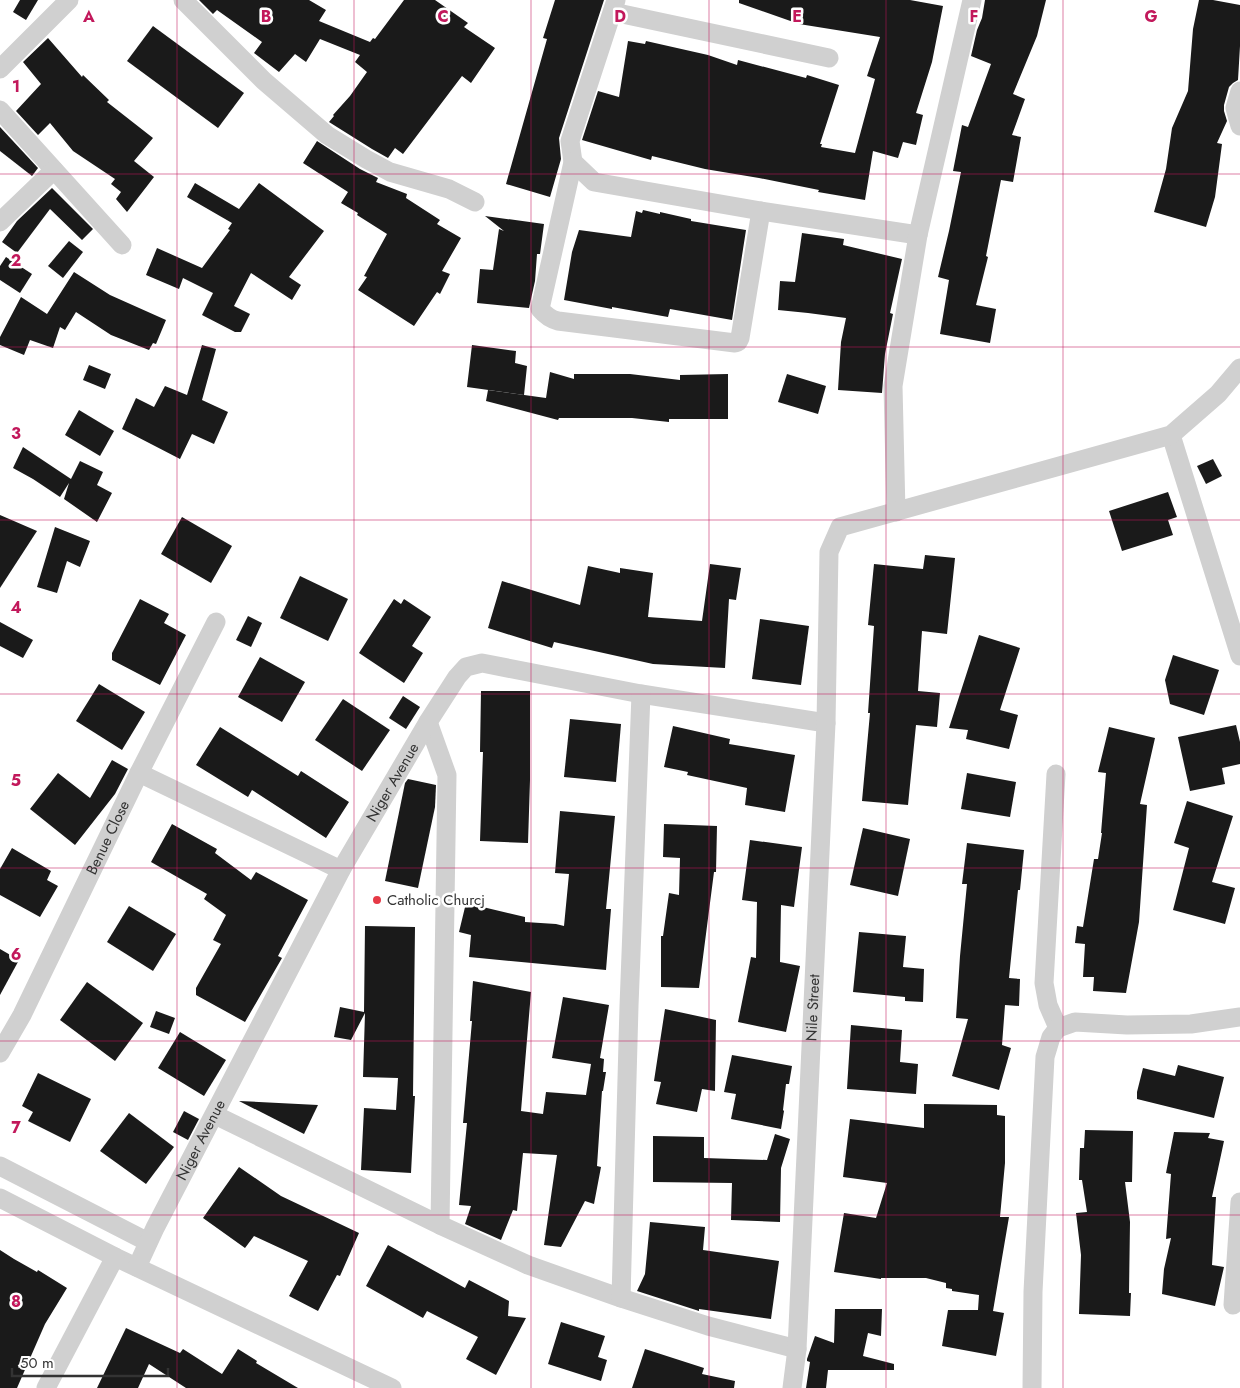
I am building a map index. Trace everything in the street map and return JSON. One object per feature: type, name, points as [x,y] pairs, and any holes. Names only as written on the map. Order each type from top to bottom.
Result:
[{"type":"street","points":[[0,69],[69,0]]},
{"type":"street","points":[[183,0],[264,81],[327,134],[390,172],[448,189],[475,202]]},
{"type":"street","points":[[972,0],[918,234],[893,386],[896,512],[1171,435],[1218,394],[1240,368]]},
{"type":"street","points":[[761,211],[740,338],[735,344],[551,319],[540,309],[573,162],[570,141],[614,6],[829,58]]},
{"type":"street","points":[[1240,91],[1235,108],[1240,126]]},
{"type":"street","points":[[0,110],[122,245]]},
{"type":"street","points":[[573,162],[594,182],[761,211],[918,234]]},
{"type":"street","points":[[0,222],[54,170]]},
{"type":"street","points":[[1171,435],[1240,656]]},
{"type":"street","name":"Nile Street","points":[[792,1388],[797,1349],[826,723],[830,552],[840,527],[896,512]]},
{"type":"street","name":"Benue Close","points":[[0,1052],[22,1016],[139,773],[216,622]]},
{"type":"street","name":"Niger Avenue","points":[[137,1267],[341,870],[428,722],[466,667],[482,662],[641,694],[826,723]]},
{"type":"street","points":[[621,1298],[629,1006],[641,694]]},
{"type":"street","points":[[428,722],[447,775],[440,1225]]},
{"type":"street","points":[[139,773],[341,870]]},
{"type":"street","points":[[1056,774],[1044,984],[1048,1005],[1058,1028]]},
{"type":"street","points":[[1032,1388],[1033,1292],[1045,1057],[1051,1037],[1058,1028],[1075,1022],[1127,1025],[1191,1024],[1240,1017]]},
{"type":"street","points":[[215,1115],[440,1225],[528,1265],[708,1326],[797,1349]]},
{"type":"street","points":[[0,1166],[152,1235]]},
{"type":"street","points":[[0,1198],[115,1257],[392,1388]]},
{"type":"street","points":[[1233,1305],[1240,1202]]},
{"type":"street","points":[[46,1388],[115,1257]]},
{"type":"building","points":[[20,0],[38,0],[26,20],[13,12]]},
{"type":"building","points":[[199,0],[309,0],[326,10],[319,21],[370,42],[373,38],[375,39],[404,0],[435,0],[468,23],[464,27],[495,48],[471,83],[462,76],[403,154],[395,148],[388,158],[329,122],[367,72],[355,62],[360,55],[320,39],[306,62],[295,54],[279,72],[254,53],[262,42],[217,10],[213,14]]},
{"type":"building","points":[[555,0],[604,0],[559,138],[561,159],[550,197],[506,184],[547,39],[543,38]]},
{"type":"building","points":[[739,0],[910,0],[943,6],[932,62],[916,113],[923,115],[916,145],[903,142],[898,158],[873,151],[865,200],[705,169],[652,156],[651,160],[582,140],[598,91],[619,97],[628,41],[645,44],[646,41],[708,55],[737,65],[738,60],[806,78],[807,75],[839,85],[820,144],[822,144],[821,147],[855,153],[875,79],[867,76],[880,37],[799,24],[739,3]]},
{"type":"building","points":[[985,0],[1046,0],[1037,36],[1013,94],[1025,99],[1012,135],[1021,137],[1013,182],[1001,180],[986,256],[988,257],[976,305],[996,309],[990,343],[940,334],[949,280],[938,277],[961,172],[953,171],[962,125],[968,127],[991,64],[971,56]]},
{"type":"building","points":[[1199,0],[1213,0],[1240,5],[1238,80],[1229,87],[1224,105],[1227,121],[1217,143],[1222,144],[1215,197],[1206,227],[1154,212],[1166,169],[1172,128],[1188,91],[1193,29]]},
{"type":"building","points":[[153,26],[244,93],[218,128],[127,61]]},
{"type":"building","points":[[48,38],[82,77],[83,75],[109,100],[107,102],[153,138],[134,161],[154,177],[127,212],[116,199],[121,192],[111,184],[115,179],[73,151],[50,123],[38,135],[16,111],[41,84],[23,62]]},
{"type":"building","points":[[0,127],[38,168],[32,176],[0,151]]},
{"type":"building","points":[[317,141],[360,169],[378,178],[376,182],[407,194],[406,198],[440,220],[437,224],[461,238],[442,271],[450,274],[440,294],[437,292],[414,326],[358,290],[367,277],[364,276],[387,234],[341,203],[348,192],[303,163]]},
{"type":"building","points":[[195,183],[239,209],[259,183],[324,231],[289,277],[301,285],[292,300],[251,273],[234,306],[250,314],[241,332],[235,332],[202,315],[213,293],[183,278],[179,289],[146,275],[157,248],[202,268],[230,230],[228,229],[232,223],[187,197]]},
{"type":"building","points":[[52,188],[93,229],[82,240],[50,209],[17,253],[2,242],[17,221]]},
{"type":"building","points":[[643,210],[691,219],[691,221],[746,230],[732,320],[670,309],[668,317],[564,300],[572,252],[579,230],[631,237],[636,211],[642,213]]},
{"type":"building","points":[[485,216],[544,224],[540,254],[537,254],[535,281],[529,308],[477,303],[480,269],[493,270],[499,229],[504,231]]},
{"type":"building","points":[[802,233],[844,239],[843,245],[902,259],[890,313],[893,314],[885,354],[882,393],[838,390],[841,342],[846,318],[778,310],[780,281],[795,282]]},
{"type":"building","points":[[69,241],[83,252],[63,278],[48,266]]},
{"type":"building","points":[[6,257],[32,274],[20,293],[0,280],[0,266]]},
{"type":"building","points":[[74,272],[110,295],[166,320],[156,344],[153,343],[149,350],[111,335],[76,312],[65,330],[60,327],[53,348],[30,340],[24,355],[0,345],[0,337],[21,297],[47,314]]},
{"type":"building","points":[[202,345],[216,349],[202,400],[228,412],[214,444],[192,434],[180,459],[122,429],[136,398],[154,407],[165,386],[187,395]]},
{"type":"building","points":[[472,345],[516,351],[515,363],[527,366],[524,395],[467,387]]},
{"type":"building","points":[[89,365],[111,374],[105,389],[83,380]]},
{"type":"building","points":[[550,372],[574,379],[574,374],[630,374],[680,380],[680,375],[728,374],[728,419],[669,419],[669,422],[632,418],[559,418],[558,420],[486,401],[488,390],[546,398]]},
{"type":"building","points":[[787,374],[826,386],[818,414],[778,402]]},
{"type":"building","points":[[79,410],[114,431],[100,456],[65,435]]},
{"type":"building","points":[[23,447],[71,479],[80,461],[103,472],[97,485],[112,493],[97,522],[64,499],[69,483],[60,497],[13,468]]},
{"type":"building","points":[[1213,459],[1222,476],[1206,484],[1197,466]]},
{"type":"building","points":[[1168,492],[1177,517],[1168,520],[1173,535],[1122,551],[1109,511]]},
{"type":"building","points":[[0,515],[37,531],[0,588]]},
{"type":"building","points":[[182,517],[232,546],[211,583],[161,554]]},
{"type":"building","points":[[55,527],[90,541],[80,567],[67,561],[57,593],[37,587]]},
{"type":"building","points":[[925,555],[955,558],[947,634],[922,631],[918,691],[940,693],[937,727],[916,725],[908,805],[862,801],[870,713],[868,713],[874,626],[868,625],[874,564],[923,569]]},
{"type":"building","points":[[710,564],[741,568],[736,600],[729,599],[725,668],[653,664],[554,642],[552,648],[488,628],[502,581],[580,605],[588,566],[620,573],[620,568],[653,573],[648,617],[702,621]]},
{"type":"building","points":[[300,576],[348,599],[328,641],[280,618]]},
{"type":"building","points":[[140,599],[169,614],[164,623],[186,635],[160,685],[112,660],[112,653]]},
{"type":"building","points":[[394,599],[401,604],[404,599],[431,617],[412,646],[423,653],[404,683],[359,653]]},
{"type":"building","points":[[248,616],[262,623],[251,647],[236,640]]},
{"type":"building","points":[[760,619],[809,626],[801,685],[752,679]]},
{"type":"building","points":[[0,622],[33,640],[23,658],[0,646]]},
{"type":"building","points":[[979,635],[1020,648],[1000,710],[1018,715],[1009,749],[966,739],[968,730],[949,728]]},
{"type":"building","points":[[1173,655],[1219,670],[1204,715],[1170,704],[1165,680]]},
{"type":"building","points":[[260,657],[305,682],[282,722],[238,697]]},
{"type":"building","points":[[99,684],[145,712],[122,750],[76,721]]},
{"type":"building","points":[[481,691],[530,691],[528,843],[480,841],[483,752],[480,752]]},
{"type":"building","points":[[403,696],[420,707],[406,729],[389,718]]},
{"type":"building","points":[[343,699],[390,730],[362,771],[315,740]]},
{"type":"building","points":[[570,719],[621,724],[616,782],[564,777]]},
{"type":"building","points":[[1236,725],[1240,742],[1240,764],[1222,768],[1225,784],[1190,791],[1178,737]]},
{"type":"building","points":[[673,726],[730,739],[729,744],[795,755],[785,812],[745,805],[747,788],[687,775],[688,772],[664,767]]},
{"type":"building","points":[[220,727],[298,776],[301,771],[349,802],[326,838],[252,790],[248,797],[196,765]]},
{"type":"building","points":[[1109,727],[1155,738],[1140,804],[1147,805],[1139,922],[1126,993],[1093,991],[1094,977],[1083,977],[1085,944],[1075,943],[1077,926],[1083,927],[1094,859],[1098,859],[1102,833],[1106,773],[1098,772]]},
{"type":"building","points":[[112,760],[128,769],[115,794],[75,845],[30,809],[58,773],[90,798]]},
{"type":"building","points":[[967,773],[1016,782],[1010,817],[961,809]]},
{"type":"building","points":[[408,779],[436,785],[435,807],[418,888],[385,881],[405,783]]},
{"type":"building","points":[[1187,801],[1233,816],[1212,882],[1235,888],[1225,924],[1173,910],[1189,848],[1174,843]]},
{"type":"building","points":[[560,811],[615,816],[606,909],[611,909],[606,970],[469,957],[471,935],[459,932],[466,903],[525,917],[525,922],[564,926],[569,874],[555,873]]},
{"type":"building","points":[[172,824],[217,849],[215,853],[251,880],[256,872],[308,900],[278,956],[282,958],[245,1022],[196,995],[196,988],[221,944],[213,940],[226,915],[204,899],[207,894],[151,862]]},
{"type":"building","points":[[664,824],[717,826],[716,872],[714,872],[699,988],[661,987],[661,936],[663,936],[669,893],[679,895],[680,858],[663,857]]},
{"type":"building","points":[[863,828],[910,839],[898,896],[850,885]]},
{"type":"building","points":[[750,840],[802,847],[794,907],[781,905],[780,962],[800,966],[786,1032],[738,1022],[751,957],[756,958],[757,902],[742,900]]},
{"type":"building","points":[[967,843],[1024,850],[1009,978],[1020,979],[1019,1006],[1005,1005],[1002,1045],[1011,1048],[999,1090],[952,1076],[968,1019],[956,1018],[967,884],[962,884]]},
{"type":"building","points":[[12,848],[51,871],[47,880],[58,886],[40,917],[0,895],[0,869]]},
{"type":"building","points":[[129,906],[176,934],[153,971],[107,942]]},
{"type":"building","points":[[365,926],[415,927],[413,1096],[415,1096],[411,1173],[361,1170],[364,1108],[396,1110],[398,1078],[363,1077],[365,1013],[351,1040],[334,1037],[340,1007],[364,1012]]},
{"type":"building","points":[[859,932],[906,936],[903,967],[924,969],[923,1002],[905,1001],[905,997],[853,992]]},
{"type":"building","points":[[0,949],[19,960],[0,995]]},
{"type":"building","points":[[473,981],[531,992],[521,1111],[543,1114],[546,1092],[586,1095],[591,1064],[552,1058],[563,997],[609,1005],[600,1058],[604,1059],[603,1072],[606,1072],[602,1091],[597,1166],[601,1167],[594,1204],[585,1201],[561,1247],[544,1245],[557,1155],[523,1153],[517,1211],[513,1210],[501,1240],[465,1224],[471,1206],[459,1205],[467,1123],[463,1123],[472,1021],[470,1021]]},
{"type":"building","points":[[87,982],[143,1023],[115,1061],[60,1020]]},
{"type":"building","points":[[665,1009],[716,1020],[715,1091],[702,1089],[697,1112],[656,1104],[661,1082],[654,1081]]},
{"type":"building","points":[[156,1011],[175,1018],[169,1034],[150,1027]]},
{"type":"building","points":[[851,1025],[902,1030],[900,1062],[918,1064],[916,1094],[847,1089]]},
{"type":"building","points":[[180,1032],[226,1060],[204,1096],[158,1068]]},
{"type":"building","points":[[732,1055],[792,1066],[789,1084],[786,1084],[781,1129],[731,1119],[736,1094],[724,1092]]},
{"type":"building","points":[[1178,1065],[1224,1077],[1214,1118],[1137,1099],[1143,1068],[1175,1076]]},
{"type":"building","points":[[38,1073],[91,1099],[70,1142],[28,1121],[33,1112],[22,1106]]},
{"type":"building","points":[[239,1101],[318,1105],[304,1134]]},
{"type":"building","points":[[924,1104],[997,1105],[997,1115],[1005,1116],[1005,1163],[1000,1217],[1009,1217],[993,1311],[1004,1313],[996,1356],[942,1346],[948,1310],[978,1310],[979,1295],[952,1291],[952,1289],[946,1288],[946,1283],[926,1278],[881,1279],[834,1272],[844,1213],[876,1218],[887,1183],[843,1177],[850,1119],[924,1128]]},
{"type":"building","points":[[184,1111],[199,1119],[188,1140],[173,1132]]},
{"type":"building","points":[[129,1113],[174,1147],[146,1184],[100,1151]]},
{"type":"building","points":[[1085,1130],[1133,1131],[1132,1182],[1125,1182],[1130,1222],[1130,1316],[1079,1314],[1081,1255],[1076,1213],[1087,1212],[1082,1180],[1079,1180],[1080,1148],[1084,1148]]},
{"type":"building","points":[[1174,1132],[1210,1133],[1208,1138],[1224,1141],[1212,1197],[1216,1197],[1212,1265],[1224,1267],[1215,1306],[1162,1294],[1164,1269],[1171,1238],[1166,1239],[1171,1174],[1166,1173]]},
{"type":"building","points":[[775,1134],[790,1139],[781,1168],[780,1222],[731,1220],[732,1183],[653,1182],[653,1136],[704,1137],[704,1158],[767,1160]]},
{"type":"building","points":[[239,1167],[281,1196],[359,1233],[340,1276],[337,1275],[318,1311],[289,1296],[308,1261],[254,1236],[245,1248],[203,1218]]},
{"type":"building","points":[[650,1222],[705,1227],[703,1250],[779,1261],[771,1319],[699,1309],[699,1311],[637,1291],[645,1274]]},
{"type":"building","points":[[388,1245],[465,1288],[469,1280],[509,1301],[508,1316],[526,1318],[496,1375],[466,1359],[478,1337],[427,1311],[423,1318],[366,1286]]},
{"type":"building","points":[[0,1250],[67,1288],[45,1324],[17,1388],[0,1388]]},
{"type":"building","points":[[835,1309],[882,1309],[881,1336],[868,1333],[863,1356],[894,1364],[894,1370],[828,1370],[826,1388],[806,1388],[810,1362],[807,1359],[815,1336],[834,1343]]},
{"type":"building","points":[[561,1322],[605,1336],[598,1357],[607,1360],[601,1381],[548,1364]]},
{"type":"building","points":[[126,1328],[180,1353],[183,1349],[222,1374],[238,1349],[257,1361],[256,1363],[298,1388],[186,1388],[149,1364],[138,1388],[97,1388]]},
{"type":"building","points":[[645,1349],[704,1368],[702,1374],[735,1381],[734,1388],[632,1388]]},
{"type":"place","name":"Catholic Churcj","points":[[377,900]]}]
